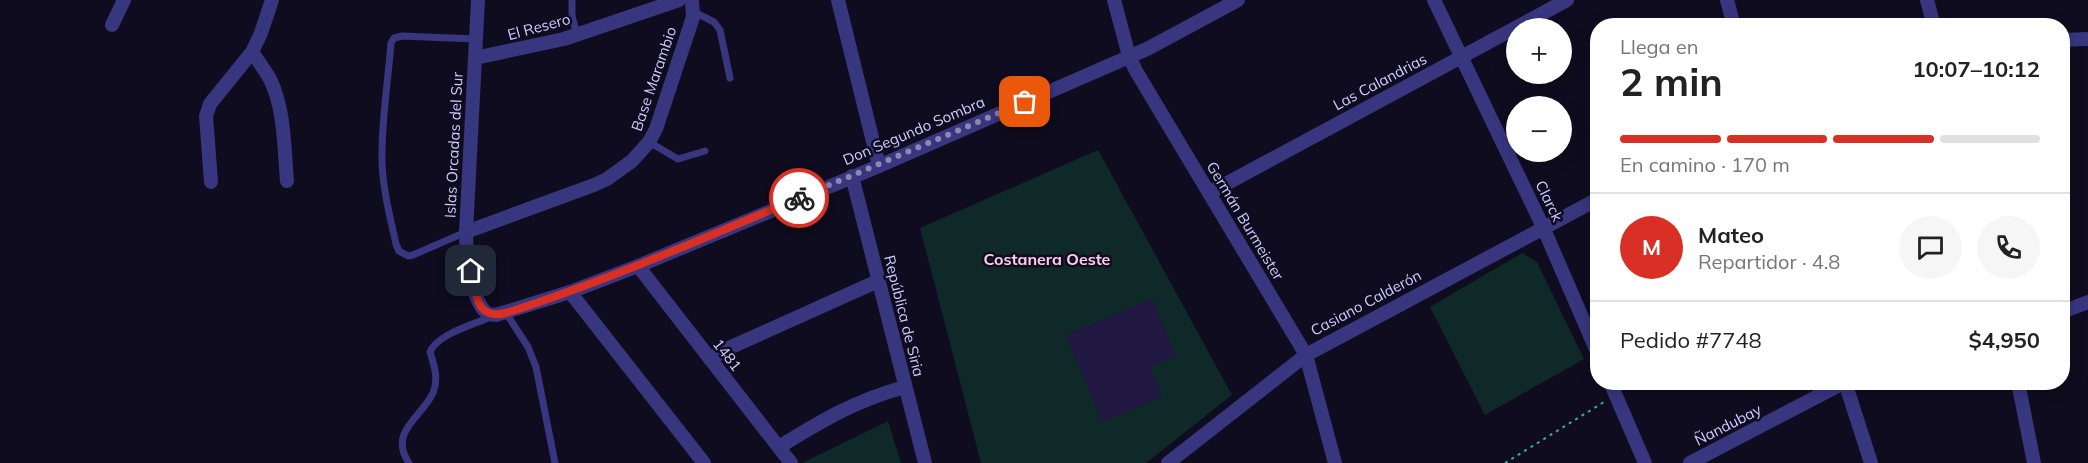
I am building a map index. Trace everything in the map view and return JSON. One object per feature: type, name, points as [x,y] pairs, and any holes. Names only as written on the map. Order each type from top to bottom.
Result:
[{"type":"street","points":[[112,25],[124,0]]},
{"type":"street","points":[[211,182],[206,116],[210,104],[252,52],[272,0]]},
{"type":"street","name":"Islas Orcadas del Sur","points":[[478,0],[466,255],[479,304],[488,314],[501,314]]},
{"type":"street","name":"El Resero","points":[[475,58],[501,54],[577,35],[679,0]]},
{"type":"street","points":[[838,0],[879,166]]},
{"type":"street","name":"Germán Burmeister","points":[[1114,0],[1129,56],[1136,71],[1306,355],[1335,463]]},
{"type":"street","name":"Don Segundo Sombra","points":[[501,314],[570,292],[638,266],[879,166],[1129,56],[1238,0]]},
{"type":"street","name":"Clarck","points":[[1434,0],[1543,227],[1590,336]]},
{"type":"street","name":"Las Calandrias","points":[[1209,193],[1567,0]]},
{"type":"street","points":[[1726,0],[1732,18]]},
{"type":"street","points":[[1927,0],[1932,18]]},
{"type":"street","name":"Base Marambio","points":[[466,232],[607,179],[632,161],[650,142],[656,129],[693,6]]},
{"type":"street","points":[[2070,40],[2088,39]]},
{"type":"street","points":[[252,52],[270,80],[276,98],[280,113],[287,181]]},
{"type":"street","name":"República de Siria","points":[[852,176],[925,463]]},
{"type":"street","name":"Casiano Calderón","points":[[1168,463],[1306,355],[1590,203]]},
{"type":"street","name":"1481","points":[[638,266],[791,463]]},
{"type":"street","points":[[710,359],[729,348],[878,281]]},
{"type":"street","points":[[570,292],[704,463]]},
{"type":"street","points":[[2070,309],[2088,302]]},
{"type":"street","points":[[778,447],[845,408],[875,395],[905,387]]},
{"type":"street","points":[[1612,390],[1645,463]]},
{"type":"street","name":"Ñandubay","points":[[1690,463],[1830,390]]},
{"type":"street","points":[[1848,390],[1871,463]]},
{"type":"street","points":[[2020,390],[2034,463]]},
{"type":"lane","points":[[572,0],[572,16],[577,35]]},
{"type":"lane","points":[[693,6],[714,22],[720,30],[730,78]]},
{"type":"lane","points":[[466,232],[413,255],[408,256],[399,250],[385,190],[382,137],[391,43],[394,38],[402,36],[476,39]]},
{"type":"lane","points":[[650,142],[678,159],[705,151]]},
{"type":"lane","points":[[409,463],[402,445],[404,434],[433,393],[436,372],[430,352],[433,344],[501,314],[528,347],[536,367],[555,463]]},
{"type":"path","points":[[1504,463],[1611,390]]},
{"type":"green space","points":[[1098,150],[1232,395],[1146,463],[981,463],[920,228]]},
{"type":"green space","points":[[1522,253],[1537,262],[1584,359],[1485,415],[1430,307]]},
{"type":"green space","points":[[888,421],[901,463],[802,463]]},
{"type":"building","points":[[1152,299],[1176,356],[1150,367],[1162,397],[1102,422],[1066,335]]},
{"type":"way so far","points":[[799,198],[879,166],[1025,102]]},
{"type":"district","name":"Costanera Oeste","points":[[1047,259]]},
{"type":"route","points":[[471,271],[479,304],[483,310],[488,314],[506,313],[638,266],[799,198]]}]
